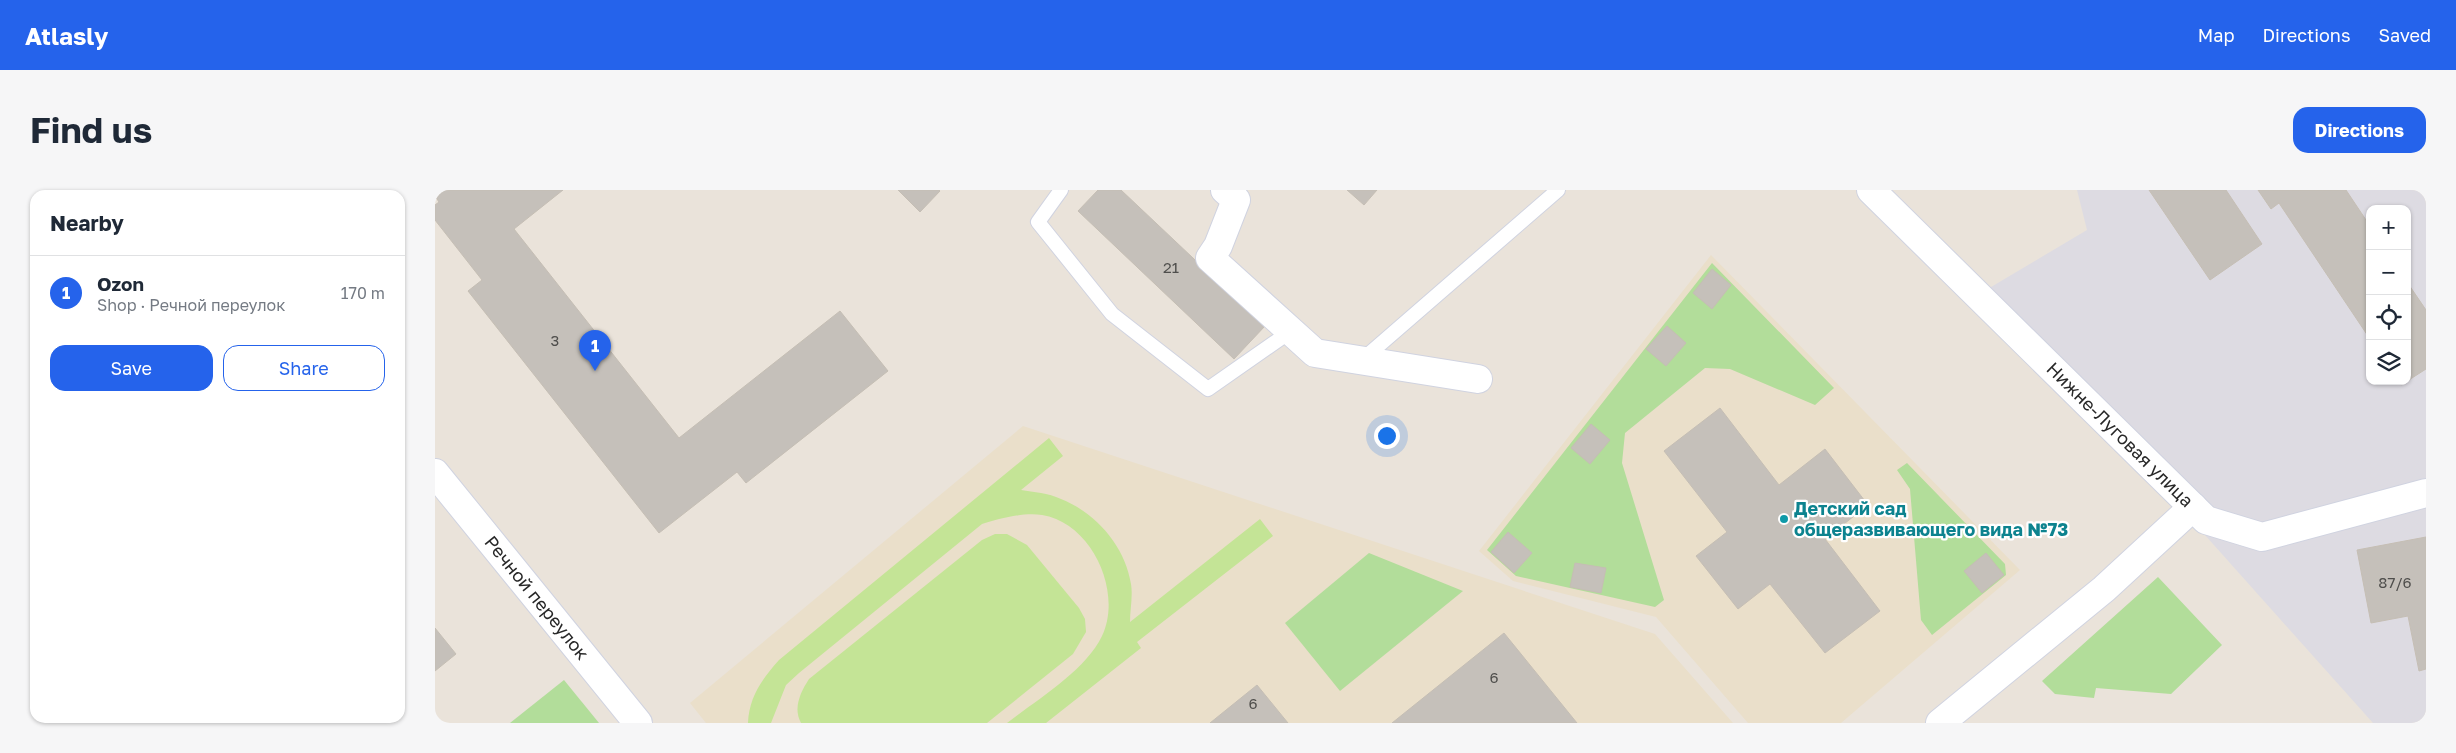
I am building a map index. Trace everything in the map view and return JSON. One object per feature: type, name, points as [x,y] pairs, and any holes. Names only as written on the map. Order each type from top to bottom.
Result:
[{"type":"street","points":[[1225,190],[1236,200],[1218,246],[1210,258],[1315,353],[1478,379]]},
{"type":"street","name":"Нижне-Луговая улица","points":[[1871,190],[2206,520],[2262,537],[2426,493]]},
{"type":"street","name":"Речной переулок","points":[[435,473],[638,723]]},
{"type":"street","points":[[1940,723],[2104,589],[2193,507]]},
{"type":"lane","points":[[1061,190],[1038,222],[1112,314],[1208,389],[1291,332]]},
{"type":"lane","points":[[1362,360],[1558,190]]},
{"type":"shaded area","points":[[2077,190],[2426,190],[2426,723],[2373,723],[1986,290],[2087,230]]},
{"type":"shaded area","points":[[1711,255],[2020,570],[1841,723],[1748,723],[1656,617],[1513,581],[1479,551]]},
{"type":"shaded area","points":[[1023,426],[1655,634],[1733,723],[706,723],[690,703]]},
{"type":"green space","points":[[1712,263],[1834,388],[1815,405],[1730,369],[1705,368],[1625,433],[1622,463],[1664,600],[1655,607],[1516,576],[1487,550]]},
{"type":"green space","points":[[1049,438],[1063,456],[1021,490],[1051,495],[1074,505],[1107,532],[1128,570],[1132,589],[1130,622],[1260,519],[1273,536],[1137,642],[1141,648],[1046,723],[1007,723],[1073,673],[1094,649],[1102,636],[1108,618],[1109,600],[1099,562],[1088,545],[1075,531],[1060,521],[1042,515],[1027,514],[1011,516],[982,524],[786,685],[771,723],[748,723],[751,705],[757,689],[779,660]]},
{"type":"green space","points":[[1907,463],[2005,564],[2006,575],[1932,635],[1921,620],[1910,489],[1897,470]]},
{"type":"green space","points":[[995,534],[1007,534],[1027,545],[1079,608],[1085,619],[1086,632],[1073,654],[987,723],[801,723],[798,706],[809,679],[982,540]]},
{"type":"green space","points":[[1369,553],[1463,591],[1340,691],[1285,623]]},
{"type":"green space","points":[[2158,577],[2222,645],[2171,694],[2096,688],[2094,698],[2055,694],[2042,681]]},
{"type":"green space","points":[[564,680],[599,723],[510,723]]},
{"type":"building","points":[[437,190],[563,190],[514,229],[679,438],[840,311],[888,371],[746,483],[737,472],[659,533],[468,291],[482,280],[435,220],[435,205],[439,202],[435,196]]},
{"type":"building","points":[[898,190],[939,190],[940,191],[920,212]]},
{"type":"building","points":[[1098,190],[1121,190],[1265,326],[1234,359],[1078,211]]},
{"type":"building","points":[[1347,190],[1377,190],[1364,205]]},
{"type":"building","points":[[2149,190],[2226,190],[2262,244],[2210,280]]},
{"type":"building","points":[[2258,190],[2346,190],[2366,220],[2366,333],[2279,203],[2271,209]]},
{"type":"building","points":[[1712,269],[1731,285],[1712,309],[1693,293]]},
{"type":"building","points":[[2411,288],[2426,310],[2426,369],[2411,379]]},
{"type":"building","points":[[1667,326],[1686,343],[1666,366],[1646,349]]},
{"type":"building","name":"Детский сад общеразвивающего вида №73","points":[[1720,408],[1779,485],[1825,449],[1868,505],[1825,539],[1880,611],[1825,653],[1770,584],[1738,609],[1696,556],[1727,532],[1664,451]]},
{"type":"building","points":[[1591,424],[1610,440],[1590,464],[1571,448]]},
{"type":"building","points":[[1508,532],[1532,553],[1514,573],[1491,552]]},
{"type":"building","points":[[2426,537],[2426,669],[2419,671],[2408,616],[2371,623],[2357,550]]},
{"type":"building","points":[[1986,553],[2004,575],[1982,593],[1964,571]]},
{"type":"building","points":[[1575,563],[1606,568],[1601,593],[1570,587]]},
{"type":"building","points":[[435,628],[456,654],[435,671]]},
{"type":"building","points":[[1504,633],[1577,723],[1392,723]]},
{"type":"building","points":[[1257,685],[1288,723],[1210,723]]},
{"type":"place","name":"Ozon","points":[[595,371]]},
{"type":"place","name":"Детский сад общеразвивающего вида №73","points":[[1784,519]]}]
